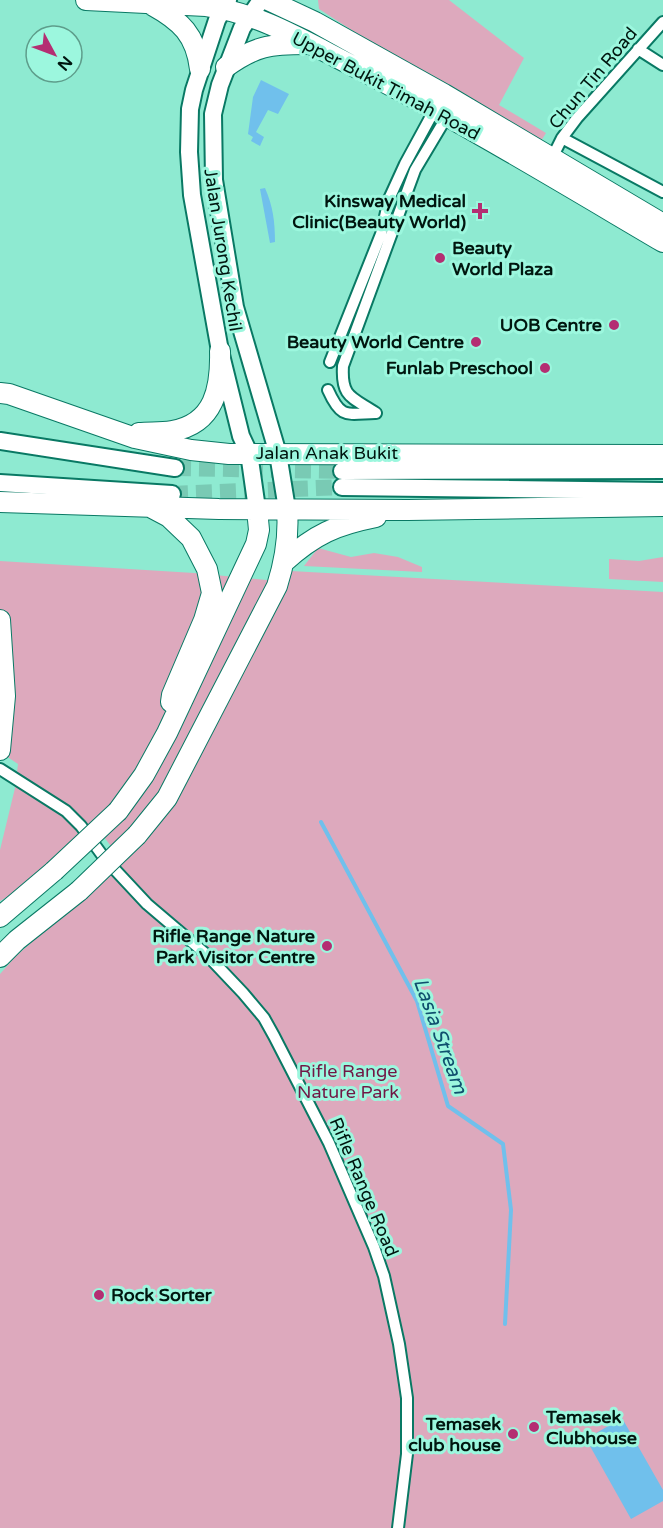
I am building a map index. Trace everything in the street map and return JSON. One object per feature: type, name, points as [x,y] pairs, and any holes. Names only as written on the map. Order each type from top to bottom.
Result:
[{"type":"highway","name":"Upper Bukit Timah Road","points":[[86,0],[150,4],[226,4],[255,8],[312,44],[445,105],[552,158],[663,224]]},
{"type":"highway","name":"Upper Bukit Timah Road","points":[[268,0],[315,22],[663,242]]},
{"type":"highway","points":[[307,0],[315,22]]},
{"type":"highway","points":[[150,4],[175,20],[190,35],[199,55],[200,69]]},
{"type":"highway","points":[[226,66],[247,52],[263,46],[312,44]]},
{"type":"highway","points":[[122,434],[173,431],[195,422],[207,411],[216,393],[220,375],[220,351]]},
{"type":"highway","name":"Jalan Anak Bukit","points":[[0,393],[162,445],[229,454],[663,455]]},
{"type":"highway","points":[[0,502],[150,507],[408,510],[663,506]]},
{"type":"highway","points":[[150,507],[169,516],[196,546],[207,568],[212,593],[204,620],[172,695],[167,733]]},
{"type":"highway","points":[[0,917],[54,871],[118,811],[144,775],[167,733],[256,544],[259,530],[257,509]]},
{"type":"highway","points":[[0,957],[17,940],[79,891],[136,835],[167,798],[277,586],[284,562],[288,524],[287,509]]},
{"type":"highway","points":[[284,562],[306,543],[321,534],[357,521],[408,510]]},
{"type":"highway","points":[[0,620],[5,696],[0,750]]},
{"type":"main road","name":"Jalan Jurong Kechil","points":[[226,4],[217,20],[200,69],[190,109],[189,162],[192,195],[220,351],[242,436],[249,453],[257,509]]},
{"type":"main road","name":"Jalan Jurong Kechil","points":[[255,8],[242,27],[226,66],[213,114],[214,180],[236,307],[279,454],[287,509]]},
{"type":"main road","points":[[0,441],[175,468]]},
{"type":"main road","name":"Jalan Anak Bukit","points":[[663,471],[342,479],[663,491]]},
{"type":"main road","points":[[0,483],[172,494]]},
{"type":"street","name":"Chun Tin Road","points":[[552,158],[562,138],[663,22]]},
{"type":"street","points":[[638,49],[663,65]]},
{"type":"street","points":[[330,362],[381,234],[389,199],[405,164],[445,105]]},
{"type":"street","points":[[328,390],[336,407],[348,414],[376,413],[348,395],[342,381],[343,366],[415,170],[445,105]]},
{"type":"street","points":[[562,138],[663,192]]},
{"type":"street","name":"Rifle Range Road","points":[[0,769],[66,811],[81,826],[105,859],[147,904],[207,955],[243,993],[274,1036],[329,1143],[374,1247],[384,1276],[399,1344],[407,1398],[407,1454],[398,1528]]},
{"type":"green space","points":[[318,0],[449,0],[524,58],[499,105],[546,133],[541,141],[523,141],[319,9]]},
{"type":"green space","points":[[318,548],[351,557],[374,553],[398,557],[422,567],[422,572],[304,566]]},
{"type":"green space","points":[[663,557],[663,582],[609,579],[609,559],[639,561]]},
{"type":"green space","name":"Rifle Range Nature Park","points":[[0,561],[194,573],[286,582],[291,571],[663,592],[663,1528],[0,1528],[0,974],[15,957],[122,861],[92,821],[25,887],[0,901],[0,850],[15,788],[18,764],[0,752]]},
{"type":"water","points":[[261,80],[289,94],[278,114],[268,110],[256,132],[264,137],[260,146],[251,141],[253,137],[248,134],[253,97]]},
{"type":"water","points":[[265,188],[272,208],[275,228],[275,242],[270,243],[260,189]]},
{"type":"water","points":[[622,1418],[663,1490],[663,1501],[631,1519],[586,1439]]},
{"type":"waterway","name":"Lasia Stream","points":[[321,822],[417,1001],[448,1106],[503,1144],[511,1210],[505,1324]]},
{"type":"tunnel","points":[[175,468],[342,471]]},
{"type":"tunnel","points":[[172,494],[342,487]]},
{"type":"place","name":"Kinsway Medical Clinic(Beauty World)","points":[[480,211]]},
{"type":"place","name":"Beauty World Plaza","points":[[440,258]]},
{"type":"place","name":"UOB Centre","points":[[614,325]]},
{"type":"place","name":"Beauty World Centre","points":[[476,342]]},
{"type":"place","name":"Funlab Preschool","points":[[545,368]]},
{"type":"place","name":"Rifle Range Nature Park Visitor Centre","points":[[327,946]]},
{"type":"place","name":"Rock Sorter","points":[[99,1295]]},
{"type":"place","name":"Temasek Clubhouse","points":[[534,1427]]},
{"type":"place","name":"Temasek club house","points":[[513,1434]]}]
